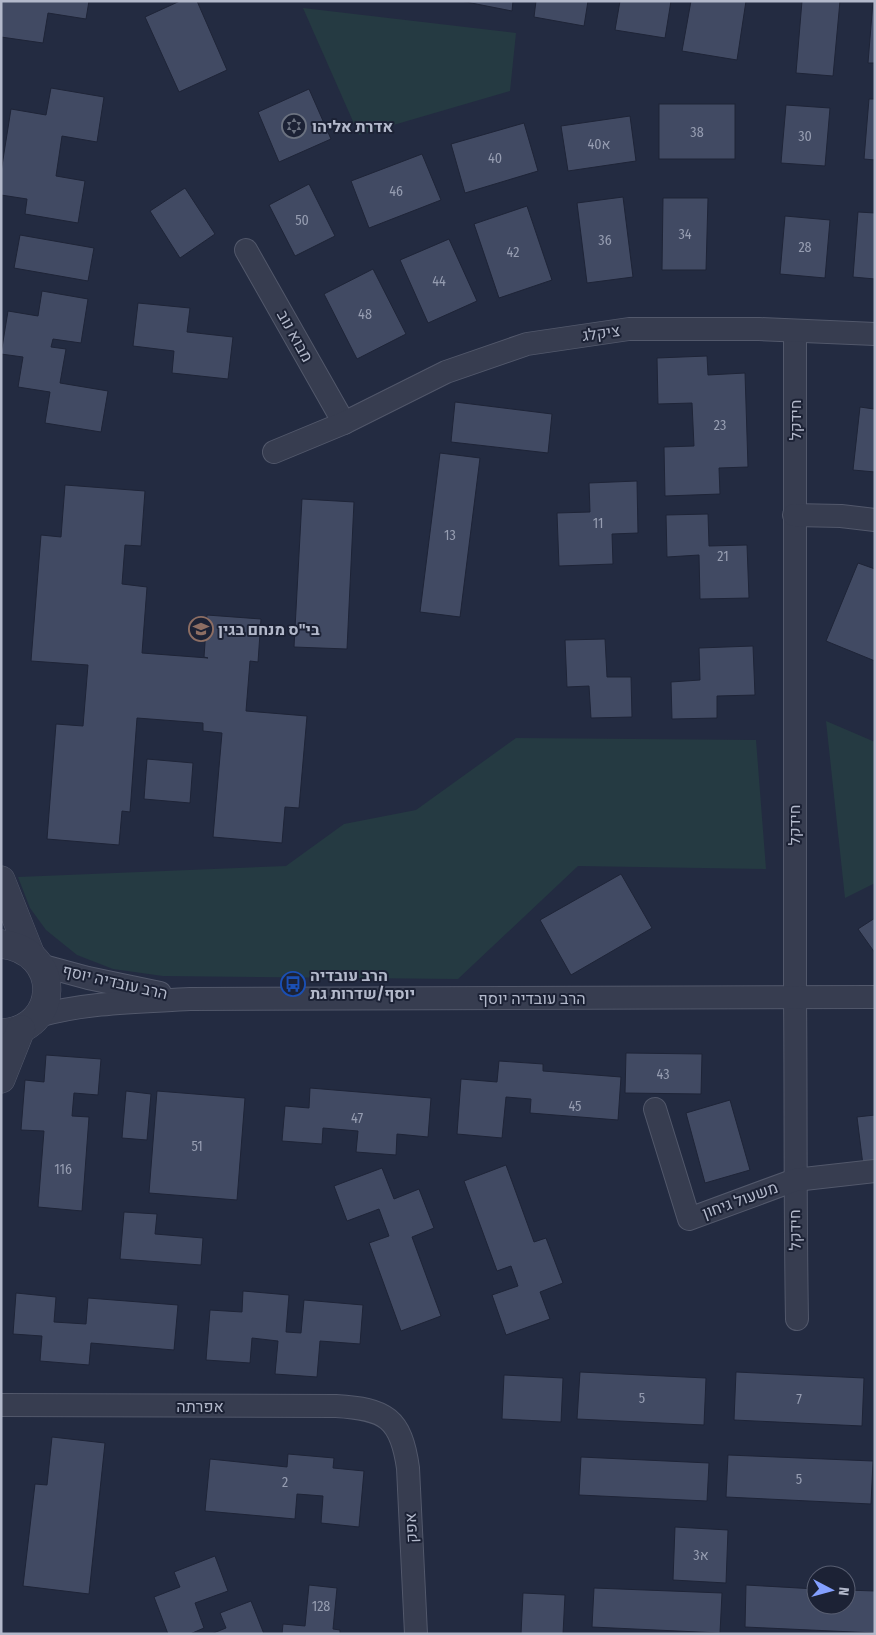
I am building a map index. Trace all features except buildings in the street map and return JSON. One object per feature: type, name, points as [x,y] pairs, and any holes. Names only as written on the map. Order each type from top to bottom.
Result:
[{"type":"street","name":"מבוא נוב","points":[[246,250],[344,423]]},
{"type":"street","name":"ציקלג","points":[[274,452],[344,423],[446,372],[527,344],[628,329],[875,334]]},
{"type":"street","name":"חידקל","points":[[795,331],[794,1180],[797,1319]]},
{"type":"street","points":[[794,515],[841,516],[875,520]]},
{"type":"street","points":[[1,880],[35,959],[44,972],[47,987],[45,1002],[20,1026],[1,1079]]},
{"type":"street","points":[[1,944],[16,947],[35,959]]},
{"type":"street","name":"הרב עובדיה יוסף","points":[[35,959],[88,978],[190,998]]},
{"type":"street","name":"הרב עובדיה יוסף","points":[[20,1026],[63,1009],[89,1005],[190,998],[875,997]]},
{"type":"street","name":"משעול גיחון","points":[[655,1109],[689,1219],[794,1180],[875,1171]]},
{"type":"street","name":"אפרתה","points":[[1,1405],[336,1406],[371,1411],[394,1424]]},
{"type":"street","name":"אפק","points":[[394,1424],[401,1435],[408,1468],[416,1634]]},
{"type":"shaded area","points":[[303,8],[516,33],[510,91],[359,135]]},
{"type":"shaded area","points":[[826,721],[875,742],[875,883],[845,898]]},
{"type":"shaded area","points":[[516,738],[756,740],[766,869],[578,866],[458,979],[163,976],[113,969],[77,955],[46,930],[30,908],[18,877],[286,866],[344,824],[416,810]]},
{"type":"place","name":"אדרת אליהו","points":[[294,126]]},
{"type":"place","name":"בי\"ס מנחם בגין","points":[[201,629]]},
{"type":"place","name":"הרב עובדיה יוסף/שדרות גת","points":[[293,984]]}]
